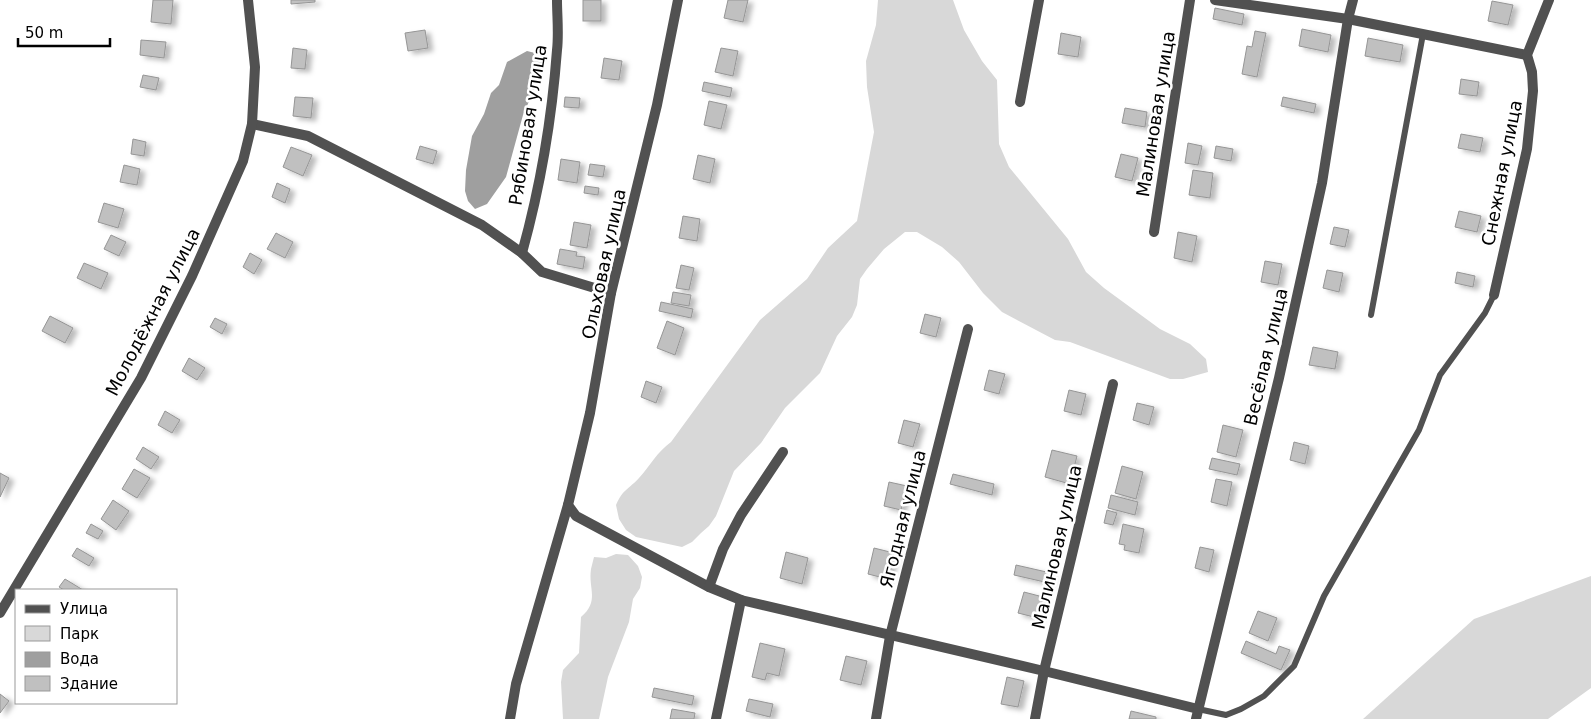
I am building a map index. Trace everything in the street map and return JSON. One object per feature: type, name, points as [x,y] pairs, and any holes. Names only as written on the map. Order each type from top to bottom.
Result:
[{"type":"street","name":"Молодёжная улица","points":[[0,614],[141,378],[192,276],[243,161],[252,124],[255,67],[248,0]]},
{"type":"street","name":"Рябиновая улица","points":[[522,253],[534,203],[549,120],[558,48],[557,0]]},
{"type":"street","name":"Ольховая улица","points":[[510,719],[516,684],[568,505],[590,413],[611,293],[657,105],[678,0]]},
{"type":"street","points":[[1020,102],[1039,0]]},
{"type":"street","name":"Малиновая улица","points":[[1154,232],[1190,0]]},
{"type":"street","points":[[1215,0],[1348,19],[1527,55],[1549,0]]},
{"type":"street","name":"Весёлая улица","points":[[1197,714],[1279,378],[1322,183],[1348,19],[1353,0]]},
{"type":"street","name":"Снежная улица","points":[[1494,295],[1527,149],[1533,91],[1532,72],[1527,55]]},
{"type":"street","points":[[252,124],[308,136],[482,225],[522,253],[542,272],[611,293]]},
{"type":"street","name":"Ягодная улица","points":[[876,719],[890,636],[968,329]]},
{"type":"street","name":"Малиновая улица","points":[[1035,719],[1044,671],[1113,384]]},
{"type":"street","points":[[710,587],[723,549],[741,516],[783,452]]},
{"type":"street","points":[[568,505],[576,516],[590,525],[710,587],[741,600],[1044,671],[1197,714]]},
{"type":"street","points":[[716,719],[741,600]]},
{"type":"lane","points":[[1370,315],[1423,34]]},
{"type":"lane","points":[[1197,714],[1226,715],[1241,709],[1264,696],[1294,666],[1324,596],[1419,430],[1440,374],[1486,313],[1494,295]]},
{"type":"green space","points":[[878,0],[953,0],[964,30],[982,61],[997,80],[999,144],[1009,167],[1068,239],[1086,272],[1104,288],[1160,329],[1190,344],[1206,359],[1208,372],[1183,379],[1170,379],[1070,342],[1055,340],[1002,312],[983,293],[959,262],[942,247],[917,232],[905,232],[884,249],[860,279],[857,305],[852,317],[837,336],[820,373],[785,408],[761,443],[734,471],[716,516],[709,526],[692,542],[682,547],[636,537],[626,530],[619,519],[616,505],[621,496],[671,442],[760,320],[807,279],[828,248],[857,221],[874,132],[867,87],[866,61],[876,25]]},
{"type":"green space","points":[[616,554],[628,555],[638,566],[642,577],[640,588],[633,599],[629,622],[608,677],[599,719],[563,719],[561,682],[563,670],[579,653],[581,617],[587,611],[592,600],[590,576],[594,557],[606,558]]},
{"type":"green space","points":[[1591,576],[1591,688],[1548,719],[1363,719],[1474,619]]},
{"type":"water","points":[[527,51],[539,54],[544,64],[541,74],[523,115],[506,177],[487,204],[475,209],[468,201],[465,191],[466,170],[472,136],[484,114],[491,93],[499,85],[507,62]]},
{"type":"building","points":[[153,0],[173,0],[171,24],[151,22]]},
{"type":"building","points":[[291,0],[315,0],[315,2],[291,4]]},
{"type":"building","points":[[583,0],[601,0],[601,21],[583,21]]},
{"type":"building","points":[[728,0],[748,0],[743,22],[724,18]]},
{"type":"building","points":[[1492,1],[1513,5],[1508,25],[1488,21]]},
{"type":"building","points":[[1215,8],[1244,14],[1242,25],[1213,19]]},
{"type":"building","points":[[1302,29],[1331,35],[1328,52],[1299,46]]},
{"type":"building","points":[[425,30],[428,48],[408,51],[405,33]]},
{"type":"building","points":[[1255,31],[1266,33],[1257,77],[1242,74],[1247,46],[1252,47]]},
{"type":"building","points":[[1061,33],[1081,37],[1078,57],[1058,54]]},
{"type":"building","points":[[1368,38],[1403,45],[1400,62],[1365,56]]},
{"type":"building","points":[[141,40],[166,42],[164,58],[140,55]]},
{"type":"building","points":[[293,48],[307,50],[305,69],[291,68]]},
{"type":"building","points":[[721,48],[738,51],[733,76],[715,72]]},
{"type":"building","points":[[604,58],[622,61],[619,80],[601,78]]},
{"type":"building","points":[[143,75],[159,78],[156,90],[140,87]]},
{"type":"building","points":[[1461,79],[1479,82],[1477,96],[1459,94]]},
{"type":"building","points":[[704,82],[732,88],[730,97],[702,91]]},
{"type":"building","points":[[295,97],[313,98],[311,118],[293,116]]},
{"type":"building","points":[[565,97],[580,98],[579,108],[564,107]]},
{"type":"building","points":[[1283,97],[1316,104],[1314,113],[1281,106]]},
{"type":"building","points":[[709,101],[727,105],[721,129],[704,125]]},
{"type":"building","points":[[1125,108],[1147,112],[1145,127],[1122,123]]},
{"type":"building","points":[[1461,134],[1483,138],[1480,152],[1458,148]]},
{"type":"building","points":[[133,139],[146,142],[144,156],[131,154]]},
{"type":"building","points":[[1188,143],[1202,146],[1198,165],[1185,163]]},
{"type":"building","points":[[420,146],[437,151],[433,164],[416,159]]},
{"type":"building","points":[[1216,146],[1233,149],[1231,161],[1214,158]]},
{"type":"building","points":[[291,147],[312,155],[303,176],[283,167]]},
{"type":"building","points":[[1121,154],[1138,158],[1132,181],[1115,177]]},
{"type":"building","points":[[698,155],[715,159],[710,183],[693,179]]},
{"type":"building","points":[[561,159],[580,162],[577,183],[558,180]]},
{"type":"building","points":[[590,164],[605,166],[603,177],[588,175]]},
{"type":"building","points":[[124,165],[140,169],[137,185],[120,182]]},
{"type":"building","points":[[1193,170],[1213,173],[1210,198],[1189,195]]},
{"type":"building","points":[[277,183],[290,189],[285,203],[272,197]]},
{"type":"building","points":[[585,186],[599,188],[598,195],[584,193]]},
{"type":"building","points":[[104,203],[124,209],[118,228],[98,222]]},
{"type":"building","points":[[1459,211],[1481,216],[1477,232],[1455,227]]},
{"type":"building","points":[[683,216],[700,219],[697,241],[679,238]]},
{"type":"building","points":[[574,222],[591,225],[587,248],[570,245]]},
{"type":"building","points":[[1334,227],[1349,230],[1345,247],[1330,244]]},
{"type":"building","points":[[1178,232],[1197,236],[1192,262],[1174,258]]},
{"type":"building","points":[[276,233],[293,242],[285,258],[267,249]]},
{"type":"building","points":[[111,235],[126,242],[119,256],[104,249]]},
{"type":"building","points":[[560,249],[577,252],[576,256],[585,257],[583,269],[557,264]]},
{"type":"building","points":[[250,253],[262,260],[254,274],[243,267]]},
{"type":"building","points":[[1265,261],[1282,264],[1278,285],[1261,282]]},
{"type":"building","points":[[84,263],[108,273],[101,289],[77,278]]},
{"type":"building","points":[[681,265],[694,268],[689,290],[676,288]]},
{"type":"building","points":[[1327,270],[1343,273],[1339,292],[1323,288]]},
{"type":"building","points":[[1457,272],[1475,276],[1473,287],[1455,283]]},
{"type":"building","points":[[673,292],[691,295],[689,306],[671,303]]},
{"type":"building","points":[[661,302],[693,309],[691,318],[659,311]]},
{"type":"building","points":[[925,314],[941,318],[936,337],[920,333]]},
{"type":"building","points":[[50,316],[73,328],[65,343],[42,331]]},
{"type":"building","points":[[215,318],[227,324],[222,334],[210,327]]},
{"type":"building","points":[[667,321],[684,328],[675,355],[657,348]]},
{"type":"building","points":[[1313,347],[1338,352],[1335,369],[1309,365]]},
{"type":"building","points":[[189,358],[205,368],[197,380],[182,371]]},
{"type":"building","points":[[989,370],[1005,374],[999,394],[984,390]]},
{"type":"building","points":[[646,381],[662,387],[656,403],[641,397]]},
{"type":"building","points":[[1069,390],[1086,394],[1081,415],[1064,411]]},
{"type":"building","points":[[1137,403],[1154,407],[1149,425],[1133,420]]},
{"type":"building","points":[[165,411],[180,420],[172,433],[158,425]]},
{"type":"building","points":[[904,420],[920,424],[913,447],[898,443]]},
{"type":"building","points":[[1223,425],[1243,430],[1236,457],[1217,452]]},
{"type":"building","points":[[1294,442],[1309,446],[1305,464],[1290,460]]},
{"type":"building","points":[[143,447],[159,457],[151,469],[136,459]]},
{"type":"building","points":[[1052,450],[1077,456],[1070,484],[1045,477]]},
{"type":"building","points":[[1212,458],[1240,464],[1237,475],[1209,469]]},
{"type":"building","points":[[1122,466],[1143,472],[1136,499],[1115,493]]},
{"type":"building","points":[[134,469],[150,478],[137,498],[122,489]]},
{"type":"building","points":[[0,473],[9,478],[0,497]]},
{"type":"building","points":[[953,474],[994,484],[992,495],[950,484]]},
{"type":"building","points":[[1216,479],[1232,482],[1227,506],[1211,502]]},
{"type":"building","points":[[889,482],[907,486],[901,510],[884,506]]},
{"type":"building","points":[[1111,495],[1138,502],[1135,515],[1108,508]]},
{"type":"building","points":[[113,500],[129,511],[116,530],[101,519]]},
{"type":"building","points":[[1107,510],[1117,513],[1113,525],[1104,523]]},
{"type":"building","points":[[91,524],[103,531],[98,539],[86,533]]},
{"type":"building","points":[[1123,524],[1144,529],[1139,553],[1124,550],[1125,545],[1119,544]]},
{"type":"building","points":[[1200,547],[1214,550],[1209,572],[1195,568]]},
{"type":"building","points":[[77,548],[94,558],[89,566],[72,556]]},
{"type":"building","points":[[874,548],[894,553],[888,579],[868,574]]},
{"type":"building","points":[[786,552],[808,558],[802,584],[780,578]]},
{"type":"building","points":[[1016,565],[1051,573],[1049,583],[1014,575]]},
{"type":"building","points":[[65,579],[81,589],[62,589],[59,587]]},
{"type":"building","points":[[1024,592],[1043,597],[1038,618],[1018,613]]},
{"type":"building","points":[[1258,611],[1277,618],[1268,641],[1249,633]]},
{"type":"building","points":[[1246,641],[1276,654],[1279,646],[1290,650],[1281,670],[1241,653]]},
{"type":"building","points":[[760,643],[785,649],[779,676],[767,673],[765,680],[752,677]]},
{"type":"building","points":[[846,656],[867,661],[861,685],[840,680]]},
{"type":"building","points":[[1007,677],[1024,681],[1018,707],[1001,704]]},
{"type":"building","points":[[654,688],[694,696],[692,705],[652,697]]},
{"type":"building","points":[[0,694],[9,701],[0,713]]},
{"type":"building","points":[[749,699],[773,704],[770,717],[746,711]]},
{"type":"building","points":[[672,709],[695,713],[694,719],[670,719]]},
{"type":"building","points":[[1131,711],[1156,717],[1156,719],[1129,719]]}]
